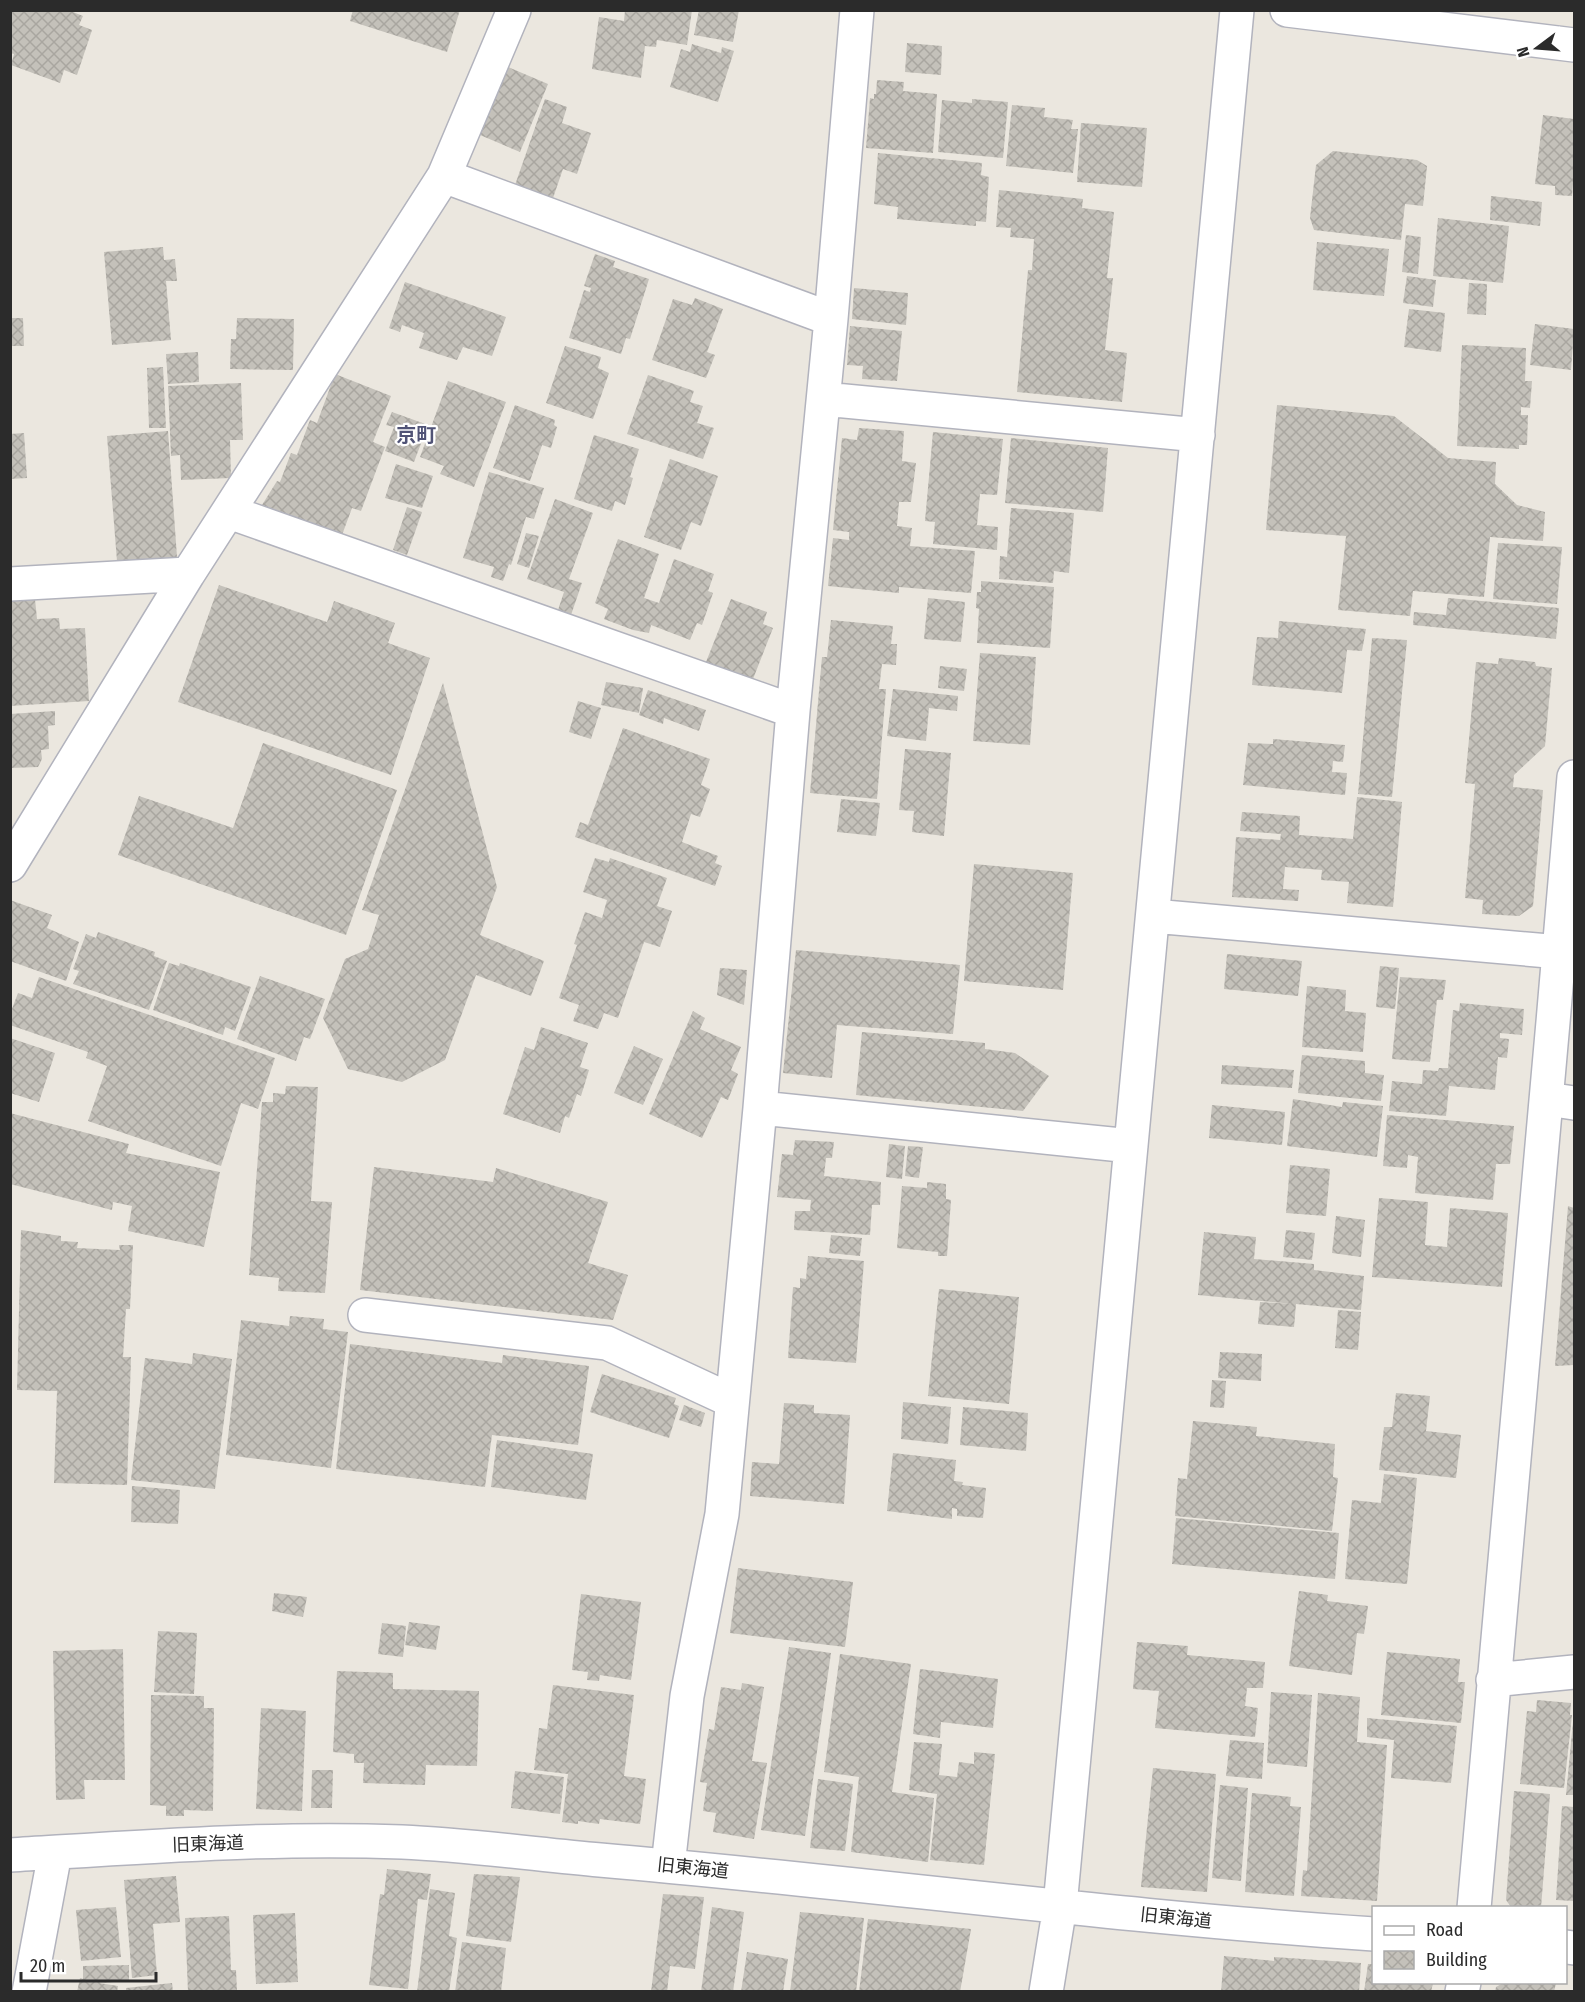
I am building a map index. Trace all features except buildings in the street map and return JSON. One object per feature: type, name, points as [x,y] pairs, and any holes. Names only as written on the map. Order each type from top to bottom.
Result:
[{"type":"street","points":[[10,865],[188,574],[444,177],[514,10]]},
{"type":"street","points":[[668,1866],[687,1696],[722,1514],[760,1108],[793,711],[824,399],[857,10]]},
{"type":"street","points":[[1046,1992],[1060,1906],[1237,10]]},
{"type":"street","points":[[1287,10],[1575,45]]},
{"type":"street","points":[[444,177],[831,319]]},
{"type":"street","points":[[824,399],[1198,435]]},
{"type":"street","points":[[229,512],[793,711]]},
{"type":"street","points":[[10,584],[188,574]]},
{"type":"street","points":[[1474,1906],[1493,1680],[1561,1101],[1560,952],[1575,777]]},
{"type":"street","points":[[1153,916],[1560,952]]},
{"type":"street","points":[[760,1108],[1131,1146]]},
{"type":"street","points":[[365,1315],[607,1344],[732,1401]]},
{"type":"street","points":[[1493,1680],[1575,1672]]},
{"type":"street","name":"旧東海道","points":[[10,1855],[291,1840],[392,1842],[668,1866],[1243,1925],[1372,1934]]},
{"type":"street","points":[[29,1992],[55,1852]]},
{"type":"district","name":"京町","points":[[416,435]]}]
